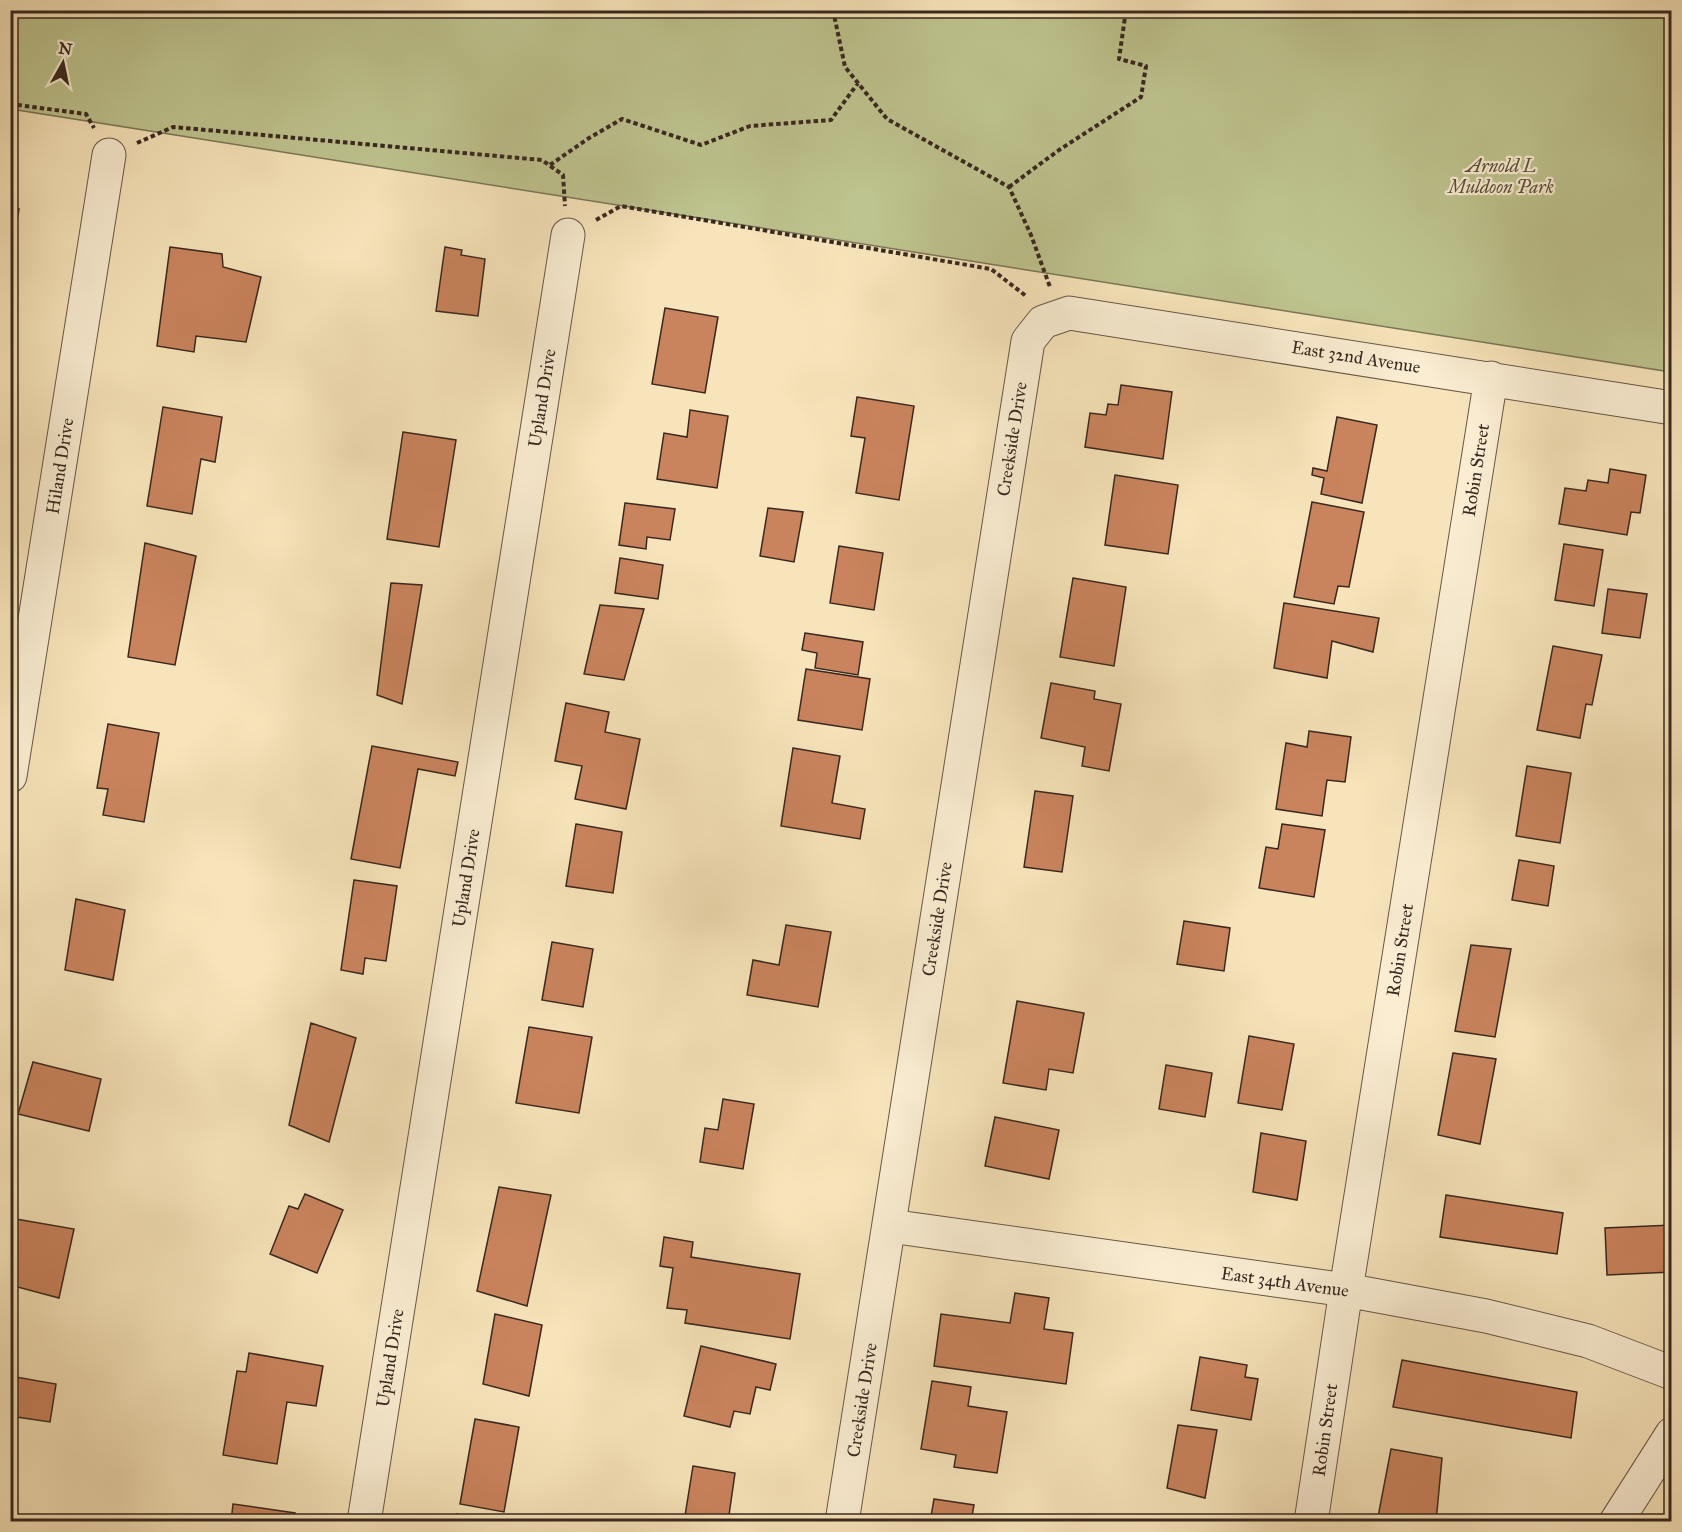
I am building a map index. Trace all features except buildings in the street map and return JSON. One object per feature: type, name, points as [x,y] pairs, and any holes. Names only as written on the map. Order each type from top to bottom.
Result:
[{"type":"street","name":"Hiland Drive","points":[[10,776],[109,155]]},
{"type":"street","name":"Upland Drive","points":[[364,1521],[567,235]]},
{"type":"street","name":"East 32nd Avenue","points":[[1052,318],[1069,313],[1671,408]]},
{"type":"street","name":"Creekside Drive","points":[[842,1521],[1028,341],[1052,318]]},
{"type":"street","name":"Robin Street","points":[[1311,1521],[1491,378]]},
{"type":"street","name":"East 34th Avenue","points":[[890,1226],[1346,1290],[1486,1316],[1588,1341],[1671,1373]]},
{"type":"street","points":[[1616,1521],[1671,1434]]},
{"type":"path","points":[[833,10],[845,68],[887,119],[1009,187],[1031,235],[1052,318]]},
{"type":"path","points":[[1009,187],[1059,150],[1141,97],[1146,66],[1119,58],[1126,10]]},
{"type":"path","points":[[549,165],[622,119],[701,145],[750,126],[831,120],[858,83]]},
{"type":"path","points":[[10,104],[86,114],[109,155],[173,127],[542,160],[563,175],[567,235],[621,206],[990,269],[1052,318]]},
{"type":"green space","name":"Arnold L Muldoon Park","points":[[10,11],[1671,11],[1671,372],[11,109]]}]
